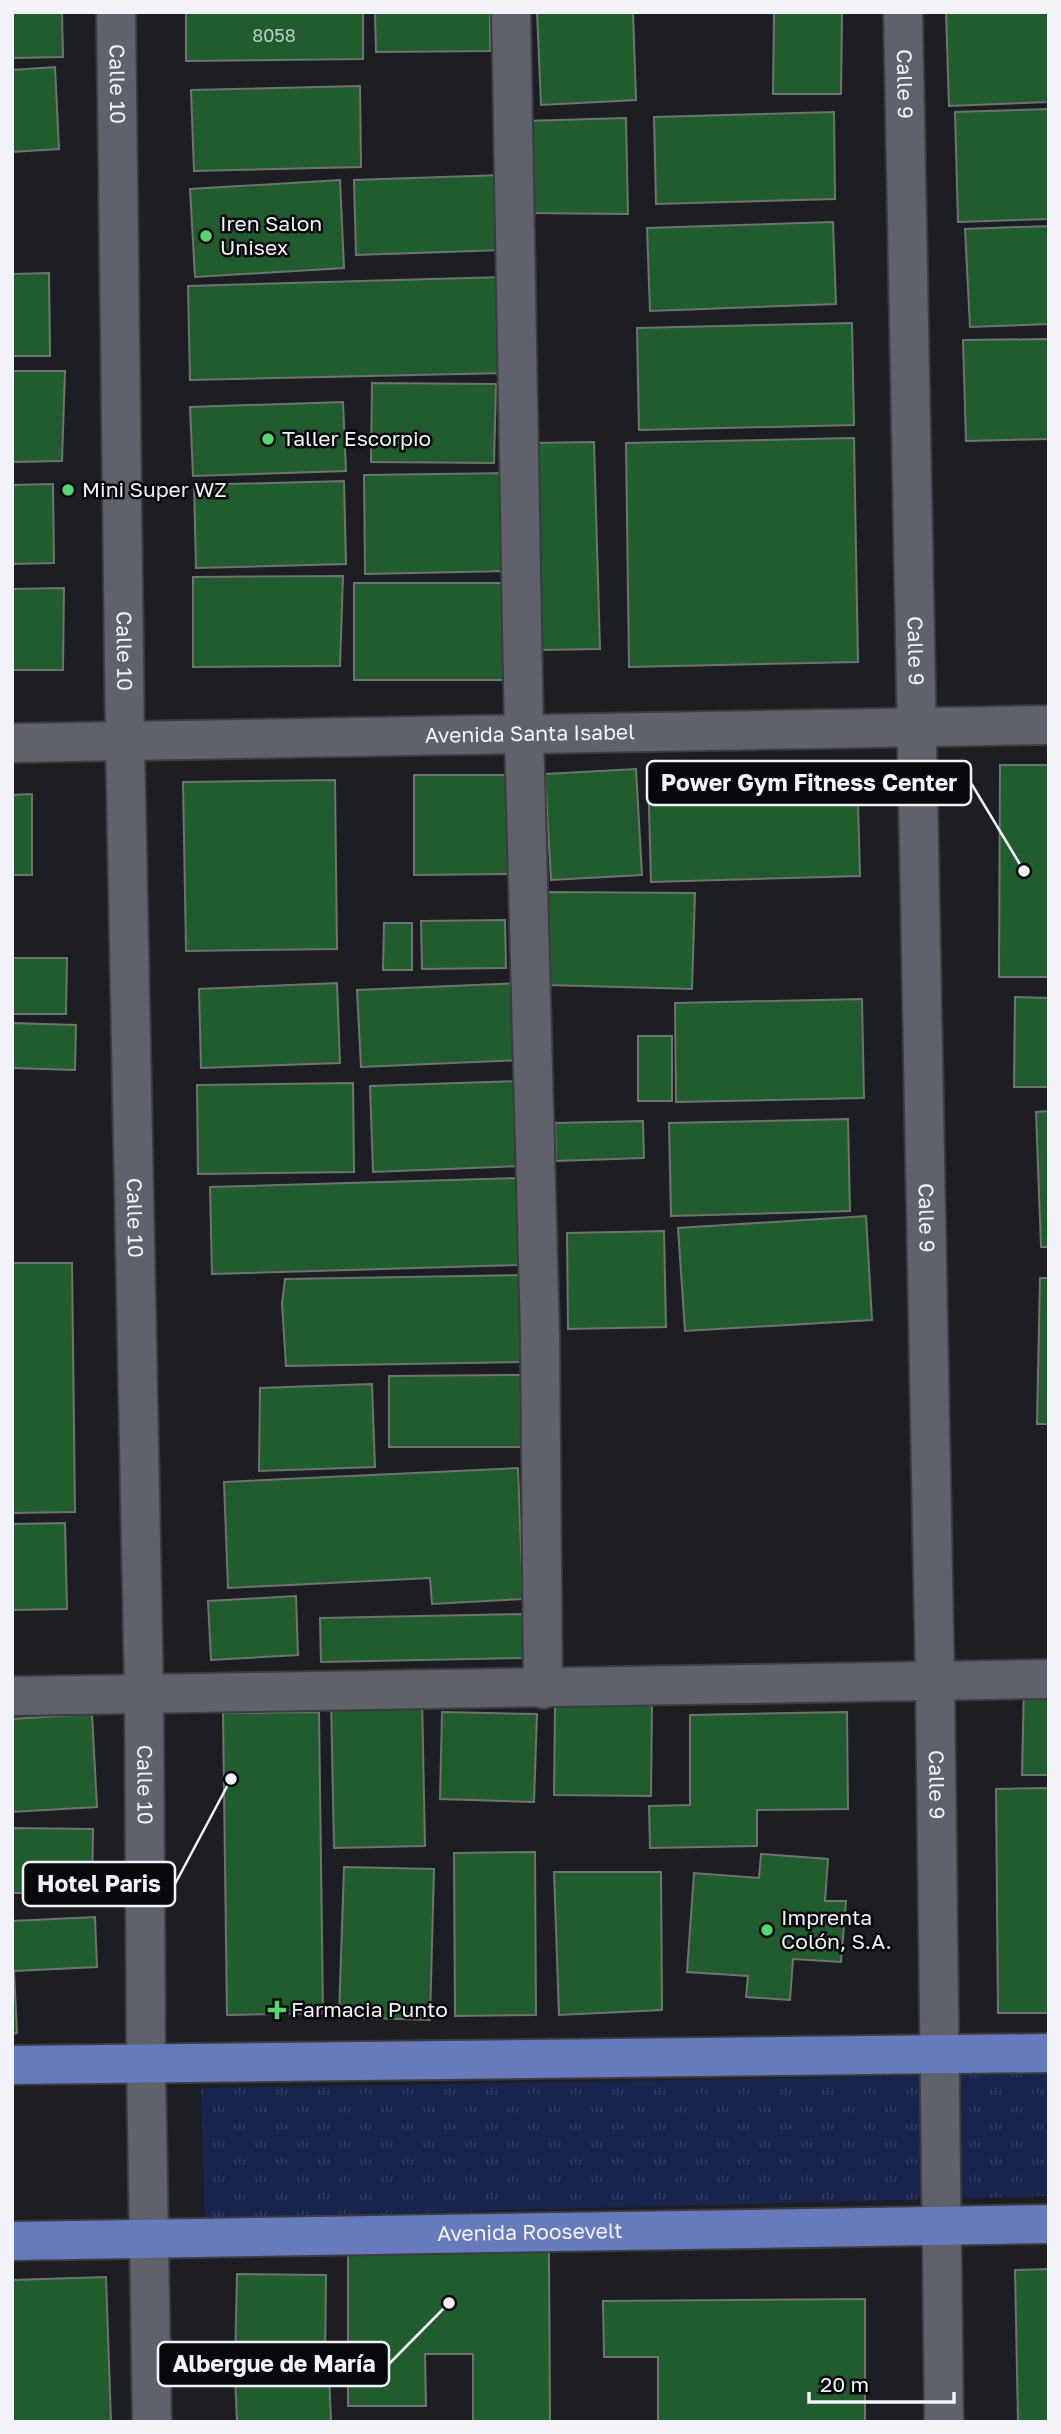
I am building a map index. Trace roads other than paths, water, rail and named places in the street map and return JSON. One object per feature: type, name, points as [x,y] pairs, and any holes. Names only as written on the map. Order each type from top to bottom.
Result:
[{"type":"main road","points":[[12,2065],[1049,2053]]},
{"type":"main road","name":"Avenida Roosevelt","points":[[12,2241],[1049,2224]]},
{"type":"street","name":"Calle 10","points":[[116,12],[125,742],[144,1695],[152,2422]]},
{"type":"street","points":[[511,12],[524,735],[540,1335],[543,1689]]},
{"type":"street","name":"Calle 9","points":[[902,12],[935,1682],[944,2422]]},
{"type":"street","name":"Avenida Santa Isabel","points":[[12,743],[1049,725]]},
{"type":"street","points":[[12,1696],[1049,1679]]},
{"type":"place","name":"Iren Salon Unisex","points":[[206,236]]},
{"type":"place","name":"Taller Escorpio","points":[[268,439]]},
{"type":"place","name":"Mini Super WZ","points":[[68,490]]},
{"type":"place","name":"Power Gym Fitness Center","points":[[1024,871]]},
{"type":"place","name":"Hotel Paris","points":[[231,1779]]},
{"type":"place","name":"Imprenta Colón, S.A.","points":[[767,1930]]},
{"type":"place","name":"Farmacia Punto","points":[[277,2010]]},
{"type":"place","name":"Albergue de María","points":[[449,2303]]}]
